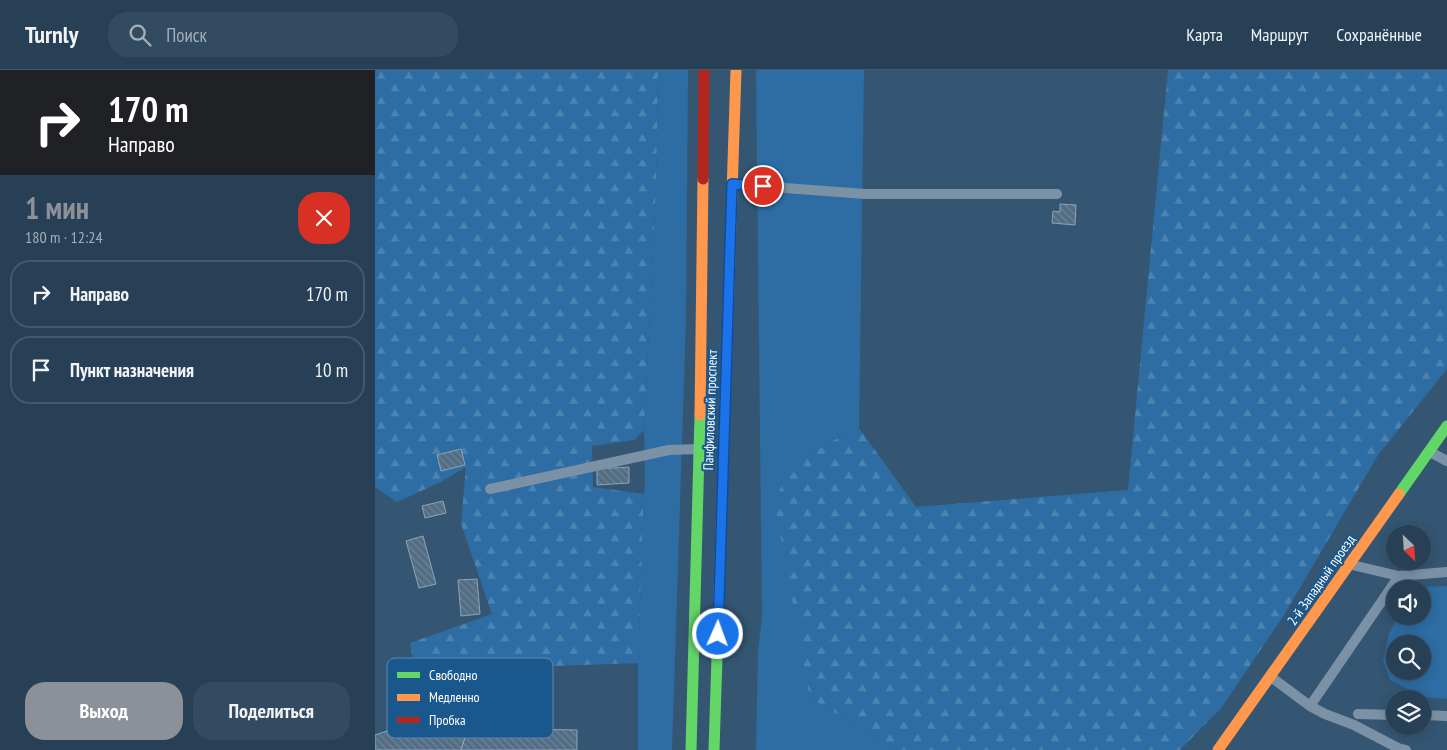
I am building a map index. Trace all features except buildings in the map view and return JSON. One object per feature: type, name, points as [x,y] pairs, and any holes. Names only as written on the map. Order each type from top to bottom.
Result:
[{"type":"main road","name":"Панфиловский проспект","points":[[691,750],[700,449],[704,70]]},
{"type":"main road","name":"Панфиловский проспект","points":[[715,750],[736,70]]},
{"type":"main road","name":"2-й Западный проезд","points":[[1218,750],[1447,426]]},
{"type":"lane","points":[[732,184],[865,194],[1057,194]]},
{"type":"lane","points":[[490,489],[669,450],[700,449]]},
{"type":"lane","points":[[1429,452],[1447,460]]},
{"type":"lane","points":[[1349,565],[1399,576],[1447,572]]},
{"type":"lane","points":[[1310,706],[1399,576]]},
{"type":"lane","points":[[1271,676],[1310,706],[1354,725],[1398,748],[1406,750]]},
{"type":"lane","points":[[1358,714],[1386,715]]},
{"type":"lane","points":[[1431,715],[1447,716]]},
{"type":"green space","points":[[375,70],[658,70],[656,191],[644,430],[634,440],[592,446],[593,487],[644,494],[638,663],[553,666],[553,658],[413,658],[410,643],[492,614],[461,524],[466,467],[441,482],[397,502],[375,487]]},
{"type":"green space","points":[[658,70],[688,70],[686,319],[672,750],[638,750],[638,663],[645,484],[644,430],[656,191]]},
{"type":"green space","points":[[756,70],[864,70],[859,428],[796,459],[810,698],[898,750],[756,750],[758,651],[762,617]]},
{"type":"green space","points":[[1168,70],[1447,70],[1447,369],[1378,455],[1284,615],[1222,707],[1180,750],[898,750],[810,698],[774,500],[796,459],[859,428],[916,507],[1128,490]]},
{"type":"green space","points":[[1447,586],[1447,699],[1431,698],[1431,690],[1409,690],[1390,680],[1431,680],[1431,635],[1389,634],[1394,625],[1431,625],[1431,587]]},
{"type":"green space","points":[[1386,648],[1386,669],[1383,661]]},
{"type":"traffic: fast","points":[[691,750],[700,415]]},
{"type":"traffic: fast","points":[[1399,494],[1447,426]]},
{"type":"traffic: fast","points":[[714,750],[724,440]]},
{"type":"traffic: slow","points":[[724,440],[736,70]]},
{"type":"traffic: slow","points":[[700,415],[703,179]]},
{"type":"traffic: slow","points":[[1218,750],[1399,494]]},
{"type":"traffic: jam","points":[[703,179],[704,70]]},
{"type":"route","points":[[718,634],[732,184],[763,186]]}]
